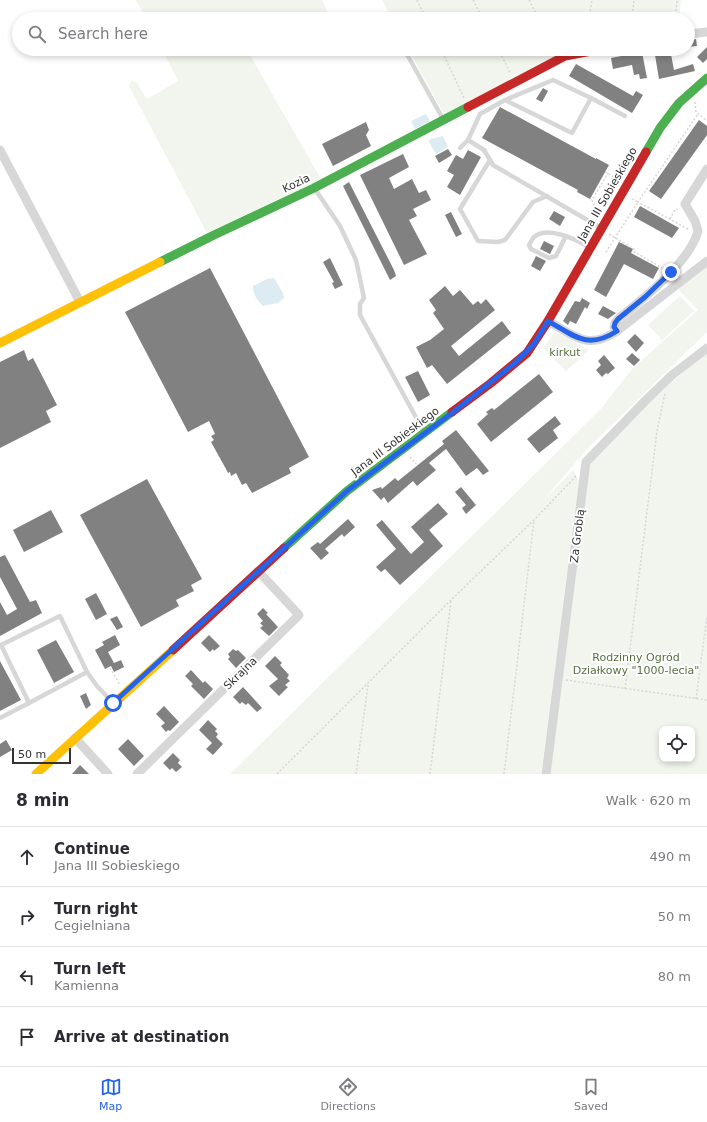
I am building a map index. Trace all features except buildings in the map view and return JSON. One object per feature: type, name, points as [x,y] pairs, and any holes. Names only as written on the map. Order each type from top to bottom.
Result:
[{"type":"street","points":[[695,33],[707,32]]},
{"type":"street","name":"Kozia","points":[[0,343],[214,235],[314,188],[565,56]]},
{"type":"street","name":"Jana III Sobieskiego","points":[[36,774],[347,491],[463,405],[515,363],[534,344],[662,126],[679,104],[707,78]]},
{"type":"street","points":[[0,150],[80,302]]},
{"type":"street","points":[[617,331],[614,327],[618,319],[661,282],[687,252],[697,234],[698,231],[685,204],[707,169]]},
{"type":"street","points":[[548,321],[574,336],[585,340],[600,340],[617,331],[707,261]]},
{"type":"street","points":[[586,462],[672,375],[707,348]]},
{"type":"street","name":"Za Groblą","points":[[546,774],[586,462]]},
{"type":"street","name":"Skrajna","points":[[137,774],[299,615],[258,571]]},
{"type":"street","points":[[75,738],[108,774]]},
{"type":"lane","points":[[408,56],[443,120]]},
{"type":"lane","points":[[460,148],[468,140],[480,114],[505,100],[553,80],[625,116]]},
{"type":"lane","points":[[505,100],[572,133],[591,98]]},
{"type":"lane","points":[[468,140],[484,150],[493,165],[601,228]]},
{"type":"lane","points":[[490,160],[460,210],[478,241],[498,242],[505,240],[534,202],[547,196]]},
{"type":"lane","points":[[314,188],[340,226],[356,260],[364,298],[360,304],[360,315],[425,433]]},
{"type":"lane","points":[[566,236],[556,256],[549,258],[531,249],[529,245],[534,237],[541,233],[552,232],[566,236],[590,248]]},
{"type":"lane","points":[[29,703],[1,645],[60,616],[88,672],[97,686],[113,703]]},
{"type":"lane","points":[[0,718],[88,672]]},
{"type":"path","points":[[417,0],[423,12]]},
{"type":"path","points":[[473,0],[479,12]]},
{"type":"path","points":[[529,0],[535,12]]},
{"type":"path","points":[[590,12],[592,0]]},
{"type":"path","points":[[633,12],[634,0]]},
{"type":"path","points":[[676,12],[677,0]]},
{"type":"path","points":[[444,56],[465,99]]},
{"type":"path","points":[[502,56],[511,75]]},
{"type":"path","points":[[694,100],[696,112],[707,121]]},
{"type":"path","points":[[606,252],[614,237],[698,114]]},
{"type":"path","points":[[605,172],[614,177]]},
{"type":"path","points":[[596,209],[592,200],[608,173]]},
{"type":"path","points":[[634,200],[692,231]]},
{"type":"path","points":[[670,219],[675,210]]},
{"type":"path","points":[[611,236],[634,249],[633,251],[662,268]]},
{"type":"path","points":[[625,689],[657,431],[665,392]]},
{"type":"path","points":[[410,457],[416,464]]},
{"type":"path","points":[[277,774],[368,685],[451,600],[534,520],[576,476],[586,462]]},
{"type":"path","points":[[504,774],[534,520]]},
{"type":"path","points":[[430,774],[451,600]]},
{"type":"path","points":[[696,699],[707,616]]},
{"type":"path","points":[[110,668],[121,686]]},
{"type":"path","points":[[558,679],[707,700]]},
{"type":"path","points":[[356,774],[368,685]]},
{"type":"green space","points":[[136,0],[322,0],[328,12],[142,12]]},
{"type":"green space","points":[[382,0],[681,0],[680,12],[388,12]]},
{"type":"green space","points":[[166,56],[251,56],[321,179],[207,233],[129,86],[131,81],[136,82],[147,99],[178,81]]},
{"type":"green space","points":[[412,56],[574,56],[444,114]]},
{"type":"green space","name":"Rodzinny Ogród Działkowy \"1000-lecia\"","points":[[707,265],[707,332],[587,449],[543,501],[573,470],[579,481],[541,774],[230,774],[600,410],[633,368],[698,310],[678,289]]},
{"type":"green space","points":[[680,296],[694,311],[662,340],[648,325]]},
{"type":"green space","name":"kirkut","points":[[555,332],[589,350],[566,371],[543,348]]},
{"type":"green space","name":"Rodzinny Ogród Działkowy \"1000-lecia\"","points":[[707,352],[707,774],[550,774],[590,464],[646,406]]},
{"type":"shaded area","points":[[426,114],[430,121],[415,129],[411,121]]},
{"type":"shaded area","points":[[443,136],[447,145],[446,148],[436,154],[429,142],[430,139]]},
{"type":"shaded area","points":[[274,278],[283,293],[284,298],[278,303],[263,306],[256,297],[253,286],[267,279]]},
{"type":"traffic: fast","points":[[646,152],[660,128],[679,103],[707,78]]},
{"type":"traffic: fast","points":[[160,262],[314,188],[468,107]]},
{"type":"traffic: fast","points":[[284,548],[347,491],[452,412]]},
{"type":"traffic: slow","points":[[0,343],[160,262]]},
{"type":"traffic: slow","points":[[36,774],[173,650]]},
{"type":"traffic: jam","points":[[468,107],[565,56]]},
{"type":"traffic: jam","points":[[452,412],[491,383],[527,353],[548,321],[646,152]]},
{"type":"traffic: jam","points":[[173,650],[284,548]]},
{"type":"route","points":[[113,703],[347,491],[452,413],[527,353],[548,321],[574,336],[585,340],[600,340],[617,331],[614,327],[618,319],[645,297],[671,272]]}]
